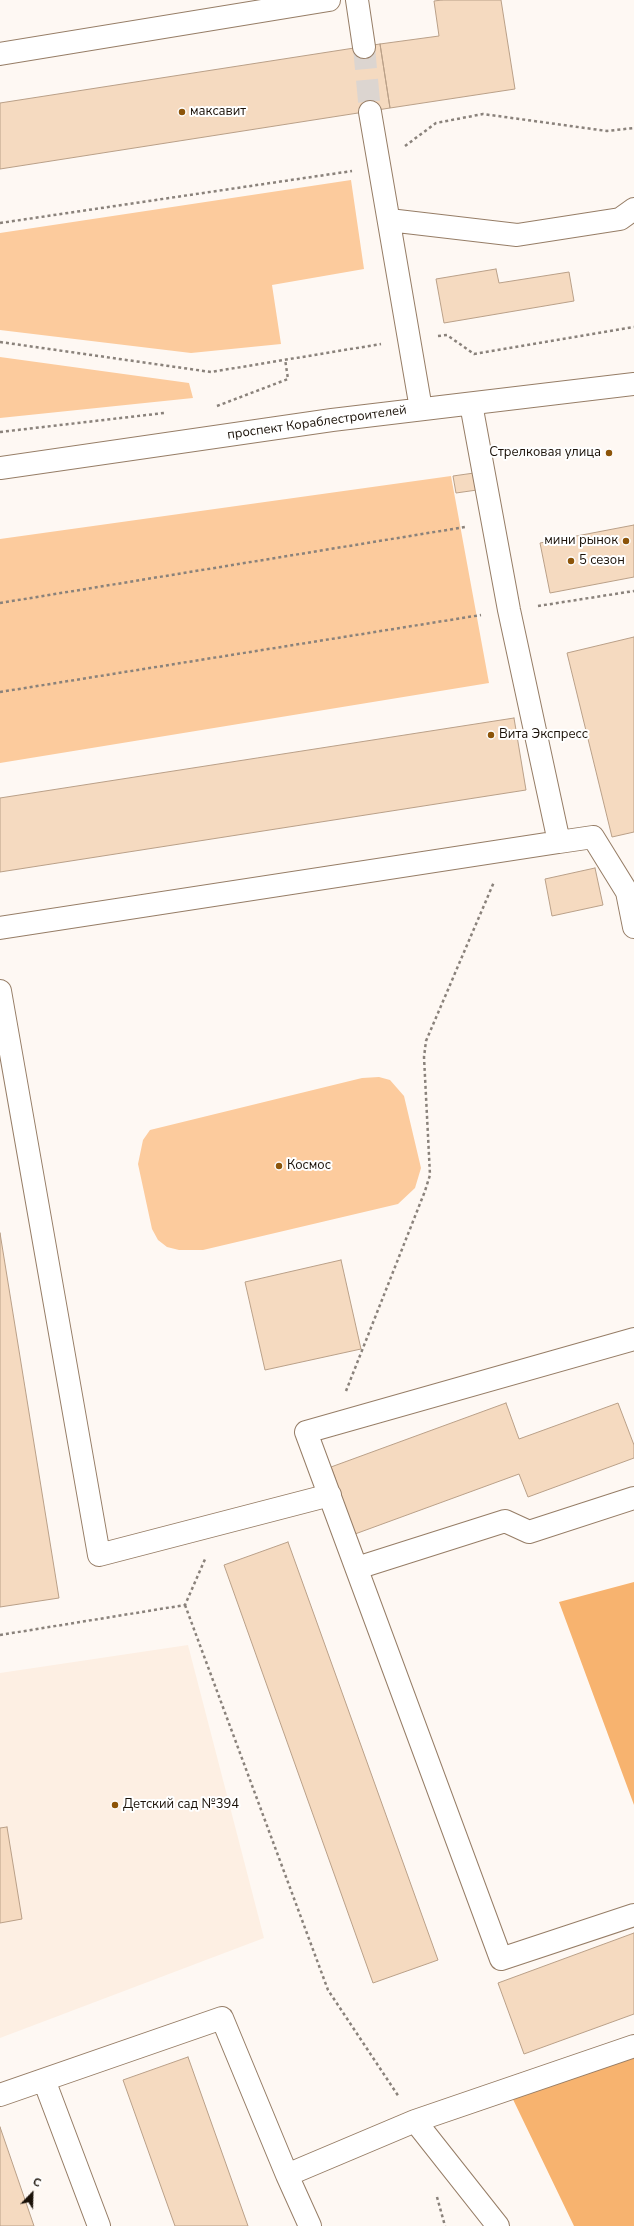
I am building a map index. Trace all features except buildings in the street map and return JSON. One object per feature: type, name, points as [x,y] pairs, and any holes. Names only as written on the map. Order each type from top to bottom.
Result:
[{"type":"street","points":[[0,54],[329,0]]},
{"type":"street","points":[[357,0],[364,47]]},
{"type":"street","points":[[370,112],[421,409]]},
{"type":"street","points":[[389,220],[518,235],[620,219],[634,209]]},
{"type":"street","name":"проспект Кораблестроителей","points":[[0,468],[332,420],[634,384]]},
{"type":"street","points":[[471,404],[509,610],[559,842]]},
{"type":"street","points":[[0,928],[593,837],[627,892],[634,927]]},
{"type":"street","points":[[0,991],[5,1047],[99,1555],[330,1495]]},
{"type":"street","points":[[634,1339],[306,1432],[501,1959],[634,1915]]},
{"type":"street","points":[[357,1568],[505,1521],[529,1532],[634,1498]]},
{"type":"street","points":[[0,2095],[222,2018],[287,2175],[310,2226]]},
{"type":"street","points":[[287,2175],[415,2121],[634,2046]]},
{"type":"street","points":[[44,2080],[99,2226]]},
{"type":"street","points":[[415,2121],[498,2226]]},
{"type":"path","points":[[0,223],[379,167],[436,123],[482,114],[607,131],[634,128]]},
{"type":"path","points":[[0,342],[211,372],[285,359],[447,335],[474,354],[634,327]]},
{"type":"path","points":[[212,407],[288,379],[285,359]]},
{"type":"path","points":[[0,432],[165,413]]},
{"type":"path","points":[[0,603],[492,522]]},
{"type":"path","points":[[0,692],[634,591]]},
{"type":"path","points":[[333,1425],[430,1175],[424,1057],[426,1041],[508,849]]},
{"type":"path","points":[[220,1523],[185,1605],[328,1990],[415,2121]]},
{"type":"path","points":[[0,1635],[185,1605]]},
{"type":"shaded area","points":[[351,180],[364,269],[272,285],[281,344],[191,353],[0,330],[0,233]]},
{"type":"shaded area","points":[[0,357],[189,383],[193,398],[0,418]]},
{"type":"shaded area","points":[[451,476],[489,683],[0,763],[0,539]]},
{"type":"shaded area","name":"Космос","points":[[379,1077],[390,1080],[404,1096],[421,1168],[415,1188],[398,1204],[203,1250],[179,1250],[167,1247],[158,1240],[152,1229],[138,1164],[143,1140],[150,1130],[362,1078]]},
{"type":"shaded area","points":[[634,1582],[634,1805],[559,1602]]},
{"type":"shaded area","name":"Детский сад №394","points":[[188,1645],[264,1938],[0,2038],[0,1673]]},
{"type":"shaded area","points":[[634,2046],[634,2226],[574,2226],[508,2089]]},
{"type":"tunnel","points":[[364,47],[370,112]]},
{"type":"place","name":"максавит","points":[[182,112]]},
{"type":"place","name":"Стрелковая улица","points":[[609,453]]},
{"type":"place","name":"мини рынок","points":[[626,541]]},
{"type":"place","name":"5 сезон","points":[[571,561]]},
{"type":"place","name":"Вита Экспресс","points":[[491,735]]},
{"type":"place","name":"Космос","points":[[279,1166]]},
{"type":"place","name":"Детский сад №394","points":[[115,1805]]}]
